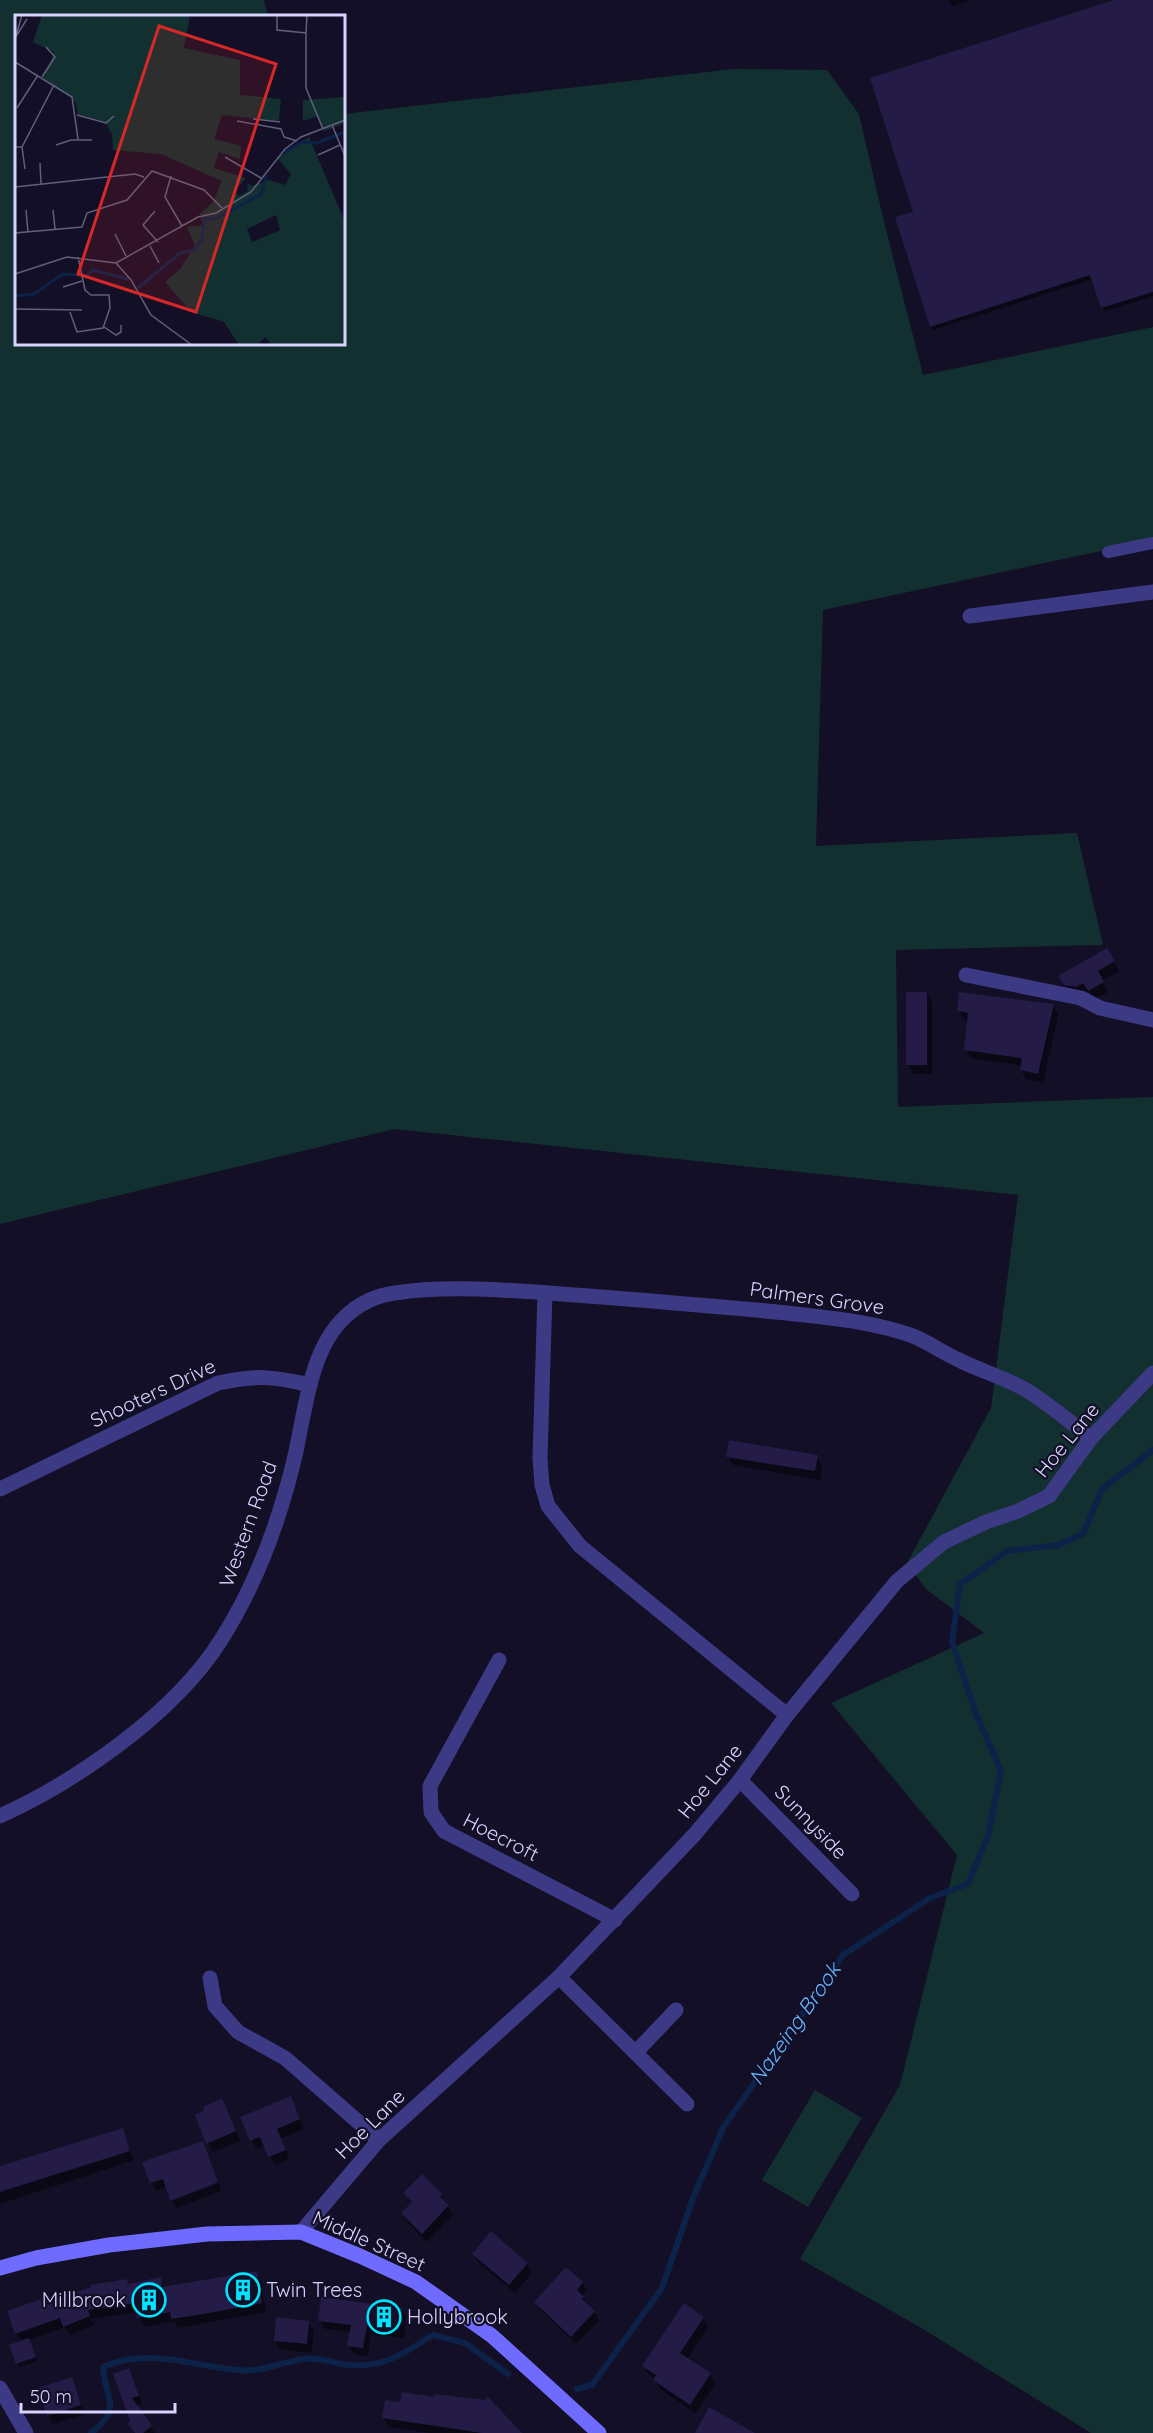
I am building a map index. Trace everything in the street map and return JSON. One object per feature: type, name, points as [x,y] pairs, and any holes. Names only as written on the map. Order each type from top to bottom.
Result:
[{"type":"street","points":[[970,616],[1153,592]]},
{"type":"street","points":[[966,975],[1081,998],[1100,1008],[1153,1020]]},
{"type":"street","name":"Palmers Grove","points":[[310,1384],[327,1338],[344,1318],[362,1304],[390,1293],[427,1289],[692,1304],[834,1318],[878,1325],[915,1337],[954,1359],[1027,1391],[1091,1438]]},
{"type":"street","points":[[545,1294],[540,1458],[542,1485],[548,1506],[580,1546],[787,1715]]},
{"type":"street","name":"Hoe Lane","points":[[301,2232],[379,2140],[559,1977],[695,1834],[740,1780],[787,1715],[897,1581],[944,1542],[1049,1496],[1091,1438],[1153,1373]]},
{"type":"street","name":"Shooters Drive","points":[[0,1489],[218,1383],[250,1376],[280,1378],[310,1384]]},
{"type":"street","name":"Western Road","points":[[0,1816],[51,1790],[100,1759],[144,1724],[184,1687],[220,1643],[249,1591],[270,1538],[294,1459],[310,1384]]},
{"type":"street","name":"Hoecroft","points":[[499,1660],[430,1786],[431,1812],[444,1831],[615,1920]]},
{"type":"street","name":"Sunnyside","points":[[740,1780],[852,1894]]},
{"type":"street","points":[[559,1977],[687,2104]]},
{"type":"street","points":[[210,1978],[215,2006],[238,2032],[285,2058],[379,2140]]},
{"type":"street","points":[[636,2052],[676,2010]]},
{"type":"street","name":"Middle Street","points":[[0,2268],[36,2258],[109,2244],[207,2234],[301,2232],[360,2256],[416,2283],[491,2335],[599,2433]]},
{"type":"street","points":[[0,2388],[26,2433]]},
{"type":"lane","points":[[1108,552],[1153,543]]},
{"type":"green space","points":[[0,0],[264,0],[268,15],[15,15],[15,345],[345,345],[345,114],[732,69],[827,70],[859,114],[923,375],[1153,327],[1153,540],[823,610],[816,846],[1077,833],[1103,945],[896,950],[898,1107],[1153,1097],[1153,2433],[1091,2433],[918,2326],[800,2259],[900,2085],[957,1855],[831,1703],[984,1633],[926,1589],[907,1563],[991,1408],[1018,1195],[394,1129],[0,1224]]},
{"type":"green space","points":[[815,2090],[862,2118],[808,2207],[762,2180]]},
{"type":"building","points":[[1114,0],[1153,0],[1153,292],[1101,308],[1090,275],[930,327],[895,217],[913,212],[870,78]]},
{"type":"building","points":[[1107,948],[1115,961],[1098,971],[1104,982],[1088,991],[1083,983],[1076,987],[1064,985],[1058,976]]},
{"type":"building","points":[[906,992],[927,992],[927,1065],[906,1065]]},
{"type":"building","points":[[959,992],[1054,1004],[1038,1074],[1020,1070],[1022,1058],[964,1050],[968,1013],[957,1011]]},
{"type":"building","points":[[729,1440],[818,1455],[815,1471],[726,1457]]},
{"type":"building","points":[[291,2096],[300,2119],[277,2129],[286,2150],[268,2157],[260,2137],[250,2141],[240,2117]]},
{"type":"building","points":[[222,2098],[236,2131],[206,2144],[195,2115],[204,2111],[203,2107]]},
{"type":"building","points":[[123,2128],[130,2151],[0,2192],[0,2166]]},
{"type":"building","points":[[203,2141],[218,2182],[170,2201],[163,2179],[150,2183],[142,2162]]},
{"type":"building","points":[[422,2174],[442,2194],[440,2197],[449,2205],[422,2234],[401,2213],[412,2202],[403,2193]]},
{"type":"building","points":[[491,2231],[528,2263],[509,2285],[472,2254]]},
{"type":"building","points":[[566,2267],[583,2282],[577,2290],[584,2297],[582,2299],[595,2311],[571,2337],[534,2302]]},
{"type":"building","points":[[257,2271],[262,2303],[198,2315],[171,2319],[170,2312],[137,2318],[135,2303],[88,2310],[90,2316],[63,2327],[60,2318],[15,2334],[7,2311],[44,2298],[46,2304],[91,2287],[90,2285],[127,2279],[128,2284],[161,2277],[162,2287]]},
{"type":"building","points":[[321,2297],[402,2308],[399,2330],[367,2326],[363,2348],[347,2346],[351,2325],[318,2321]]},
{"type":"building","points":[[684,2303],[704,2317],[680,2353],[711,2373],[690,2405],[653,2380],[656,2375],[642,2366]]},
{"type":"building","points":[[276,2317],[309,2321],[307,2344],[274,2341]]},
{"type":"building","points":[[29,2338],[36,2357],[16,2364],[9,2345]]},
{"type":"building","points":[[129,2368],[139,2396],[132,2398],[152,2426],[143,2433],[135,2433],[127,2423],[130,2421],[113,2374]]},
{"type":"building","points":[[72,2377],[81,2405],[47,2416],[38,2388]]},
{"type":"building","points":[[402,2392],[435,2397],[435,2394],[485,2400],[488,2397],[522,2433],[482,2433],[382,2418],[385,2400],[400,2402]]},
{"type":"building","points":[[709,2407],[755,2433],[695,2433]]},
{"type":"waterway","name":"Nazeing Brook","points":[[577,2389],[592,2385],[662,2288],[693,2198],[723,2128],[843,1955],[930,1898],[968,1884],[988,1836],[1001,1771],[977,1716],[952,1642],[960,1584],[1007,1551],[1058,1545],[1083,1534],[1102,1489],[1153,1450]]},
{"type":"waterway","name":"Nazeing Brook","points":[[91,2433],[107,2417],[110,2410],[103,2367],[137,2358],[170,2360],[246,2371],[309,2358],[362,2365],[394,2358],[433,2335],[465,2343],[508,2374]]},
{"type":"place","name":"Twin Trees","points":[[243,2290]]},
{"type":"place","name":"Millbrook","points":[[149,2300]]},
{"type":"place","name":"Hollybrook","points":[[384,2317]]}]
